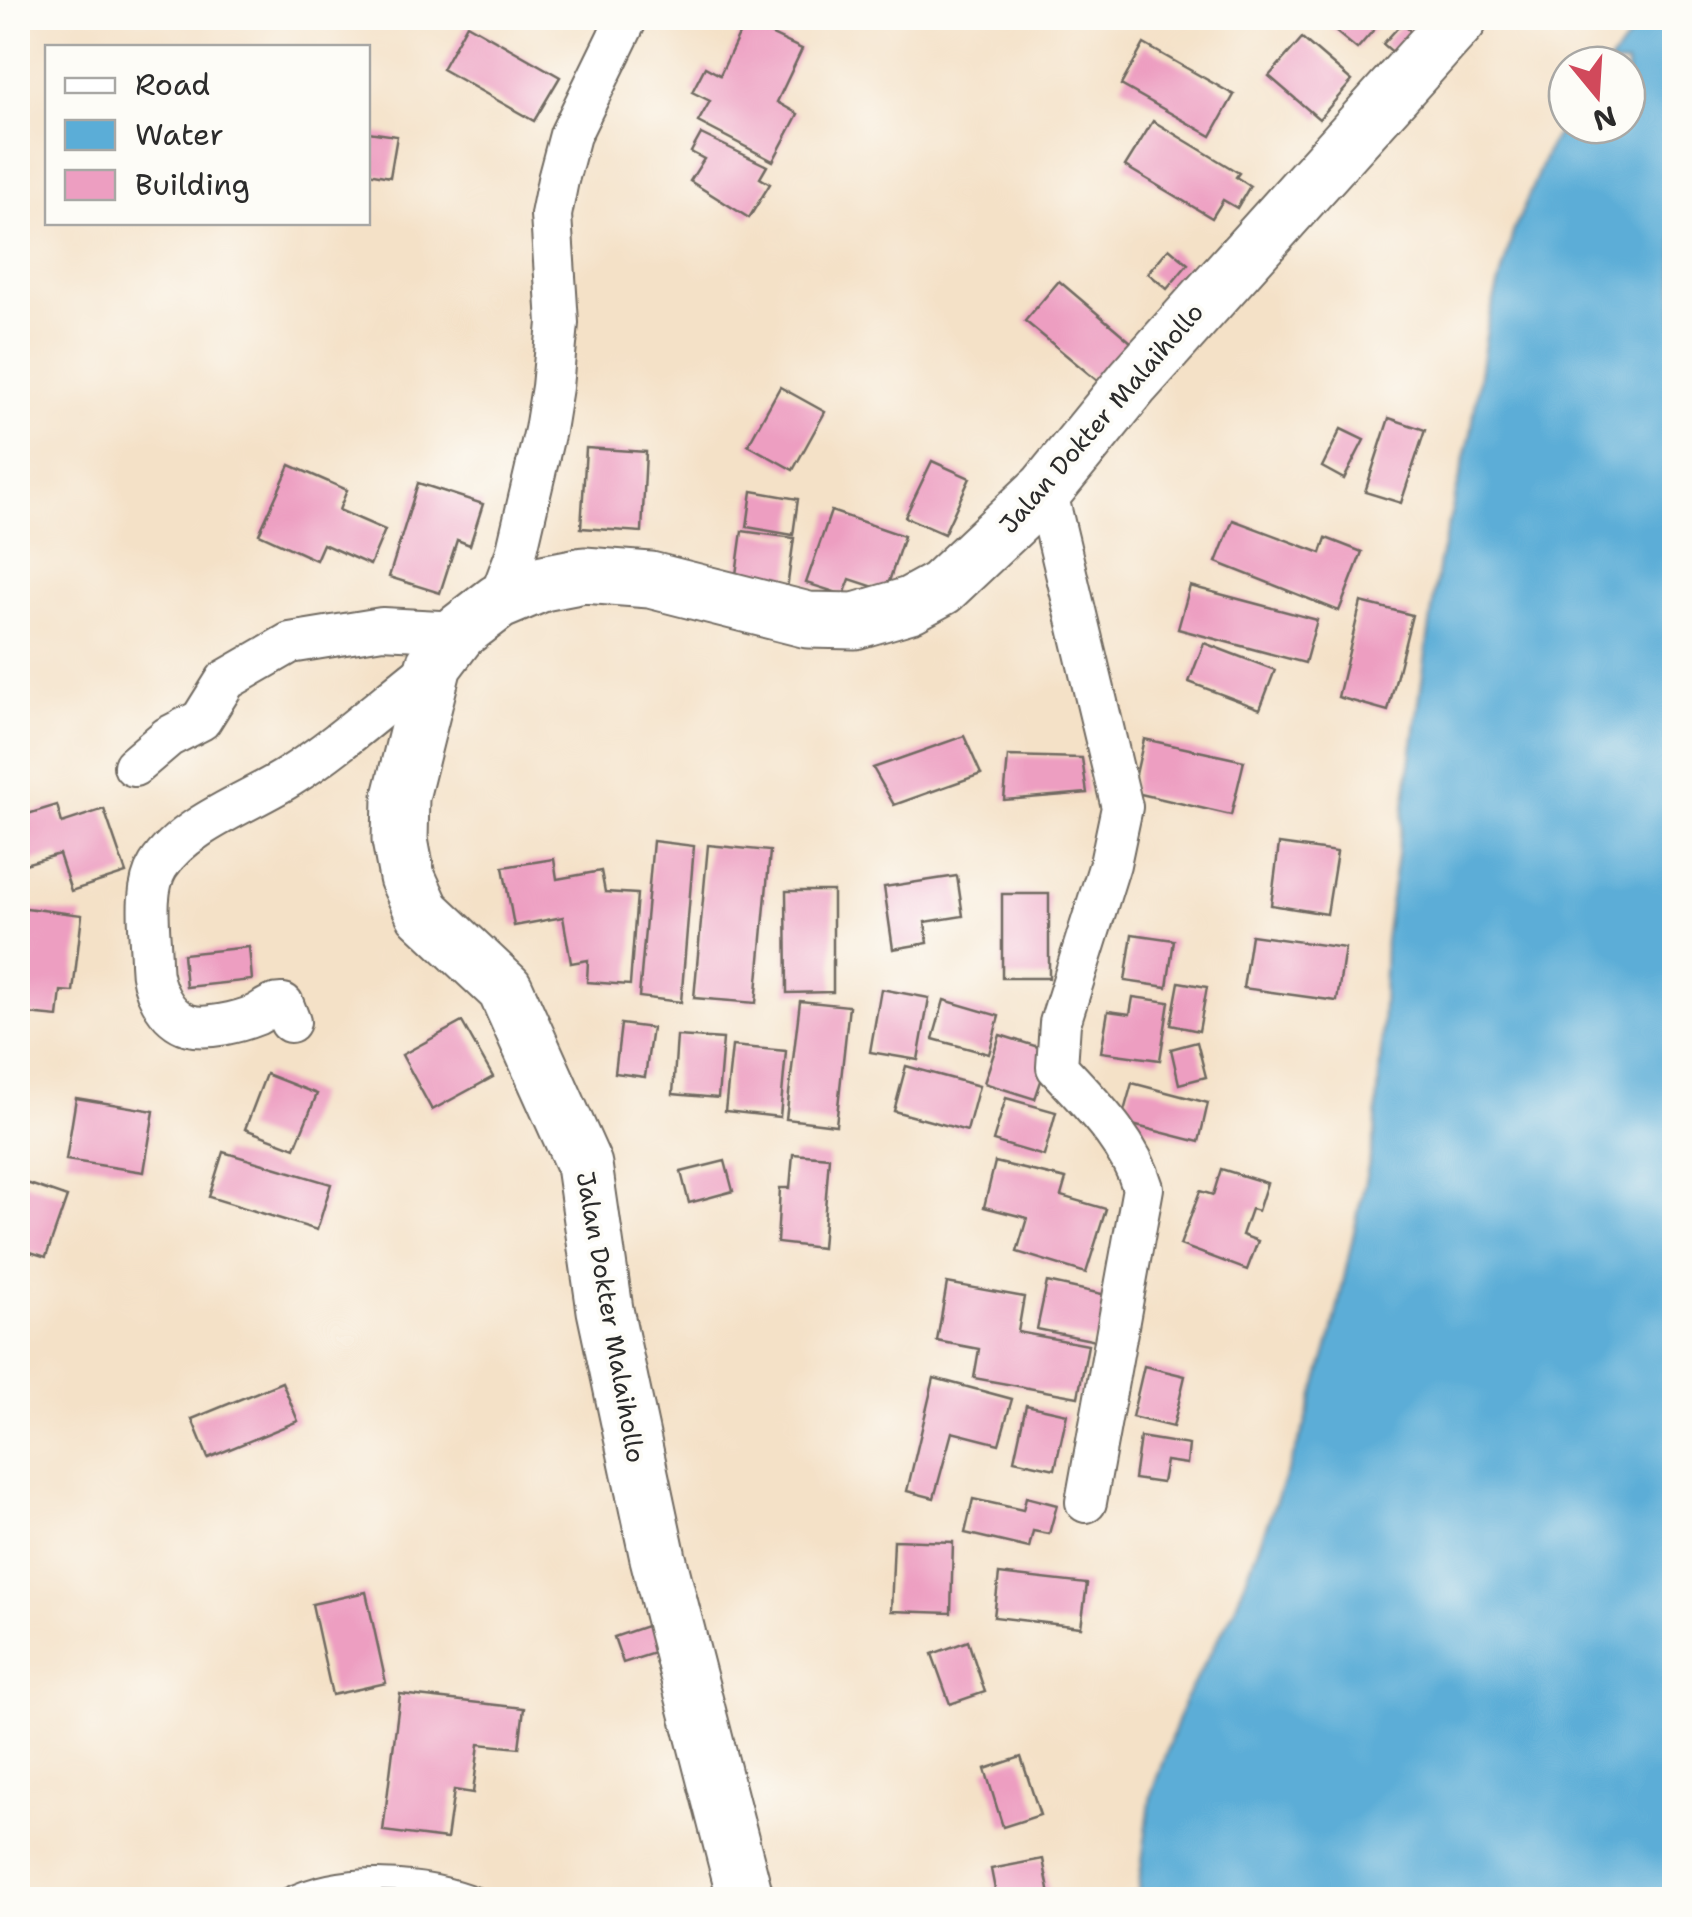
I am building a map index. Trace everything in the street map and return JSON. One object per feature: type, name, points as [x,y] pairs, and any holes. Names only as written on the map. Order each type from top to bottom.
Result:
[{"type":"main road","name":"Jalan Dokter Malaihollo","points":[[746,1900],[654,1541],[605,1310],[584,1165],[505,989],[423,912],[407,877],[400,840],[401,797],[464,633],[542,583],[584,574],[650,580],[808,620],[855,620],[910,605],[941,588],[1046,489],[1132,382],[1460,18]]},
{"type":"street","points":[[290,1022],[283,1004],[275,1004],[237,1021],[192,1026],[178,1020],[161,1002],[151,974],[150,890],[158,866],[223,811],[290,777],[464,633],[516,554],[546,430],[552,387],[558,324],[551,215],[558,180],[570,134],[627,18]]},
{"type":"street","points":[[1046,489],[1122,807],[1110,864],[1060,1024],[1057,1067],[1136,1163],[1143,1188],[1086,1502]]},
{"type":"street","points":[[134,766],[168,737],[201,720],[226,680],[290,643],[382,628],[464,633]]},
{"type":"lane","points":[[285,1900],[299,1892],[344,1882],[386,1880],[438,1887],[482,1900]]},
{"type":"water","points":[[1646,18],[1674,18],[1674,1899],[1137,1899],[1151,1795],[1185,1699],[1234,1610],[1304,1428],[1332,1334],[1375,1135],[1385,940],[1439,562],[1471,433],[1488,323],[1513,233],[1550,145],[1647,145],[1647,45],[1624,45]]},
{"type":"building","points":[[1319,18],[1384,18],[1357,49]]},
{"type":"building","points":[[745,22],[802,49],[777,102],[798,114],[773,161],[698,122],[710,101],[692,92],[705,67],[720,75]]},
{"type":"building","points":[[1402,23],[1420,40],[1402,60],[1383,44]]},
{"type":"building","points":[[467,24],[560,77],[534,121],[442,69]]},
{"type":"building","points":[[1302,38],[1352,81],[1319,119],[1269,76]]},
{"type":"building","points":[[1144,44],[1234,95],[1211,136],[1121,85]]},
{"type":"building","points":[[1153,121],[1239,173],[1236,177],[1250,186],[1237,208],[1223,200],[1212,218],[1125,166]]},
{"type":"building","points":[[370,132],[397,136],[390,177],[370,173]]},
{"type":"building","points":[[701,134],[767,166],[760,178],[770,184],[749,218],[690,181],[704,159],[691,152]]},
{"type":"building","points":[[1169,248],[1188,264],[1167,289],[1148,273]]},
{"type":"building","points":[[1059,281],[1145,354],[1112,393],[1025,321]]},
{"type":"building","points":[[780,387],[825,412],[793,470],[748,445]]},
{"type":"building","points":[[1389,418],[1425,430],[1401,503],[1365,492]]},
{"type":"building","points":[[1341,429],[1364,440],[1344,479],[1322,467]]},
{"type":"building","points":[[586,448],[646,452],[642,532],[581,528]]},
{"type":"building","points":[[932,461],[970,478],[944,534],[905,517]]},
{"type":"building","points":[[290,465],[347,490],[339,510],[385,530],[370,565],[323,544],[316,560],[259,534]]},
{"type":"building","points":[[418,483],[483,504],[470,545],[457,540],[440,593],[389,577]]},
{"type":"building","points":[[752,491],[798,499],[793,535],[747,527]]},
{"type":"building","points":[[831,511],[904,536],[886,591],[850,579],[844,595],[806,583]]},
{"type":"building","points":[[1233,520],[1321,553],[1326,538],[1362,552],[1339,611],[1216,562]]},
{"type":"building","points":[[742,531],[794,538],[786,596],[734,589]]},
{"type":"building","points":[[1190,586],[1317,620],[1305,663],[1178,629]]},
{"type":"building","points":[[1361,602],[1412,615],[1388,711],[1338,697]]},
{"type":"building","points":[[1204,643],[1275,670],[1260,709],[1189,682]]},
{"type":"building","points":[[964,736],[981,774],[894,805],[873,768]]},
{"type":"building","points":[[1144,739],[1244,761],[1231,815],[1132,792]]},
{"type":"building","points":[[1008,756],[1082,758],[1087,793],[1004,800]]},
{"type":"building","points":[[57,805],[62,823],[104,809],[126,873],[71,891],[59,854],[18,866],[18,817]]},
{"type":"building","points":[[653,841],[694,846],[681,1002],[639,997]]},
{"type":"building","points":[[1279,844],[1337,852],[1327,914],[1271,905]]},
{"type":"building","points":[[708,845],[770,851],[756,1003],[694,998]]},
{"type":"building","points":[[554,859],[557,879],[601,871],[605,892],[637,894],[630,985],[587,982],[588,960],[571,963],[563,917],[514,926],[503,867]]},
{"type":"building","points":[[957,876],[963,916],[925,922],[928,943],[893,949],[884,887]]},
{"type":"building","points":[[786,891],[833,891],[833,992],[787,993]]},
{"type":"building","points":[[1002,894],[1049,894],[1049,978],[1002,978]]},
{"type":"building","points":[[18,907],[82,915],[73,992],[61,991],[58,1017],[18,1013]]},
{"type":"building","points":[[1132,934],[1174,940],[1167,987],[1125,981]]},
{"type":"building","points":[[1251,935],[1345,948],[1337,1001],[1243,988]]},
{"type":"building","points":[[249,947],[252,980],[186,987],[183,954]]},
{"type":"building","points":[[1179,982],[1207,987],[1199,1031],[1171,1025]]},
{"type":"building","points":[[881,989],[929,998],[918,1060],[870,1052]]},
{"type":"building","points":[[1133,997],[1169,1002],[1160,1060],[1101,1052],[1108,1011],[1130,1014]]},
{"type":"building","points":[[944,1000],[999,1016],[989,1054],[933,1039]]},
{"type":"building","points":[[800,1001],[849,1006],[836,1125],[786,1119]]},
{"type":"building","points":[[462,1022],[493,1077],[432,1110],[402,1055]]},
{"type":"building","points":[[621,1024],[652,1028],[645,1077],[615,1073]]},
{"type":"building","points":[[1000,1035],[1051,1051],[1035,1099],[984,1083]]},
{"type":"building","points":[[677,1036],[723,1039],[718,1098],[673,1094]]},
{"type":"building","points":[[1197,1042],[1206,1077],[1179,1084],[1171,1049]]},
{"type":"building","points":[[732,1046],[786,1051],[780,1117],[725,1111]]},
{"type":"building","points":[[906,1066],[979,1086],[967,1131],[894,1111]]},
{"type":"building","points":[[266,1074],[317,1094],[295,1148],[245,1129]]},
{"type":"building","points":[[1132,1083],[1208,1103],[1199,1142],[1121,1122]]},
{"type":"building","points":[[76,1098],[154,1111],[144,1172],[66,1160]]},
{"type":"building","points":[[1006,1098],[1056,1112],[1044,1156],[993,1141]]},
{"type":"building","points":[[223,1152],[331,1184],[317,1230],[209,1197]]},
{"type":"building","points":[[793,1154],[829,1157],[822,1248],[777,1243],[780,1188],[790,1188]]},
{"type":"building","points":[[725,1161],[733,1191],[689,1203],[681,1172]]},
{"type":"building","points":[[995,1162],[1066,1179],[1061,1196],[1106,1209],[1086,1273],[1017,1252],[1027,1218],[984,1207]]},
{"type":"building","points":[[1221,1169],[1267,1183],[1258,1211],[1251,1209],[1242,1235],[1258,1241],[1247,1270],[1180,1245],[1200,1191],[1213,1195]]},
{"type":"building","points":[[18,1180],[67,1197],[46,1257],[18,1248]]},
{"type":"building","points":[[1047,1282],[1111,1296],[1101,1342],[1037,1329]]},
{"type":"building","points":[[947,1283],[1024,1297],[1018,1332],[1088,1345],[1078,1397],[974,1378],[979,1349],[937,1341]]},
{"type":"building","points":[[1144,1366],[1185,1376],[1173,1427],[1132,1417]]},
{"type":"building","points":[[934,1378],[1012,1399],[999,1444],[952,1432],[934,1498],[907,1491]]},
{"type":"building","points":[[282,1382],[298,1421],[208,1458],[192,1419]]},
{"type":"building","points":[[1026,1405],[1067,1414],[1055,1469],[1014,1460]]},
{"type":"building","points":[[1140,1437],[1189,1445],[1187,1464],[1166,1461],[1162,1483],[1134,1479]]},
{"type":"building","points":[[1026,1497],[1057,1505],[1049,1534],[1033,1531],[1029,1548],[965,1533],[973,1499],[1023,1510]]},
{"type":"building","points":[[894,1540],[953,1542],[951,1613],[891,1611]]},
{"type":"building","points":[[999,1574],[1087,1584],[1081,1627],[994,1617]]},
{"type":"building","points":[[366,1592],[386,1683],[332,1695],[312,1604]]},
{"type":"building","points":[[661,1621],[670,1648],[623,1663],[614,1637]]},
{"type":"building","points":[[968,1641],[985,1692],[950,1704],[932,1654]]},
{"type":"building","points":[[400,1694],[524,1708],[519,1748],[479,1744],[473,1793],[454,1790],[447,1839],[383,1831]]},
{"type":"building","points":[[1021,1757],[1040,1815],[1003,1827],[985,1769]]},
{"type":"building","points":[[1043,1859],[1051,1900],[997,1900],[991,1869]]}]
